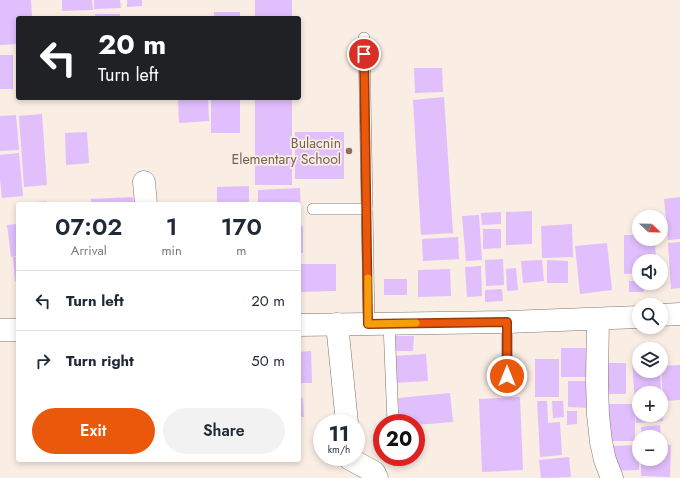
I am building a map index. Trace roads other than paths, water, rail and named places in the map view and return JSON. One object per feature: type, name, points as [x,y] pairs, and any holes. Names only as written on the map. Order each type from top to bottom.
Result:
[{"type":"main road","points":[[144,182],[146,202]]},
{"type":"main road","points":[[668,315],[680,314]]},
{"type":"main road","points":[[301,325],[507,322],[632,317]]},
{"type":"main road","points":[[598,319],[598,415],[601,442],[605,460],[612,478]]},
{"type":"main road","points":[[337,324],[346,414]]},
{"type":"main road","points":[[0,330],[16,330]]},
{"type":"main road","points":[[357,466],[374,472],[377,478]]},
{"type":"lane","points":[[364,38],[367,209],[379,324],[392,414]]},
{"type":"lane","points":[[313,209],[367,209]]},
{"type":"lane","points":[[507,322],[507,390]]},
{"type":"place","name":"Bulacnin Elementary School","points":[[349,151]]}]
